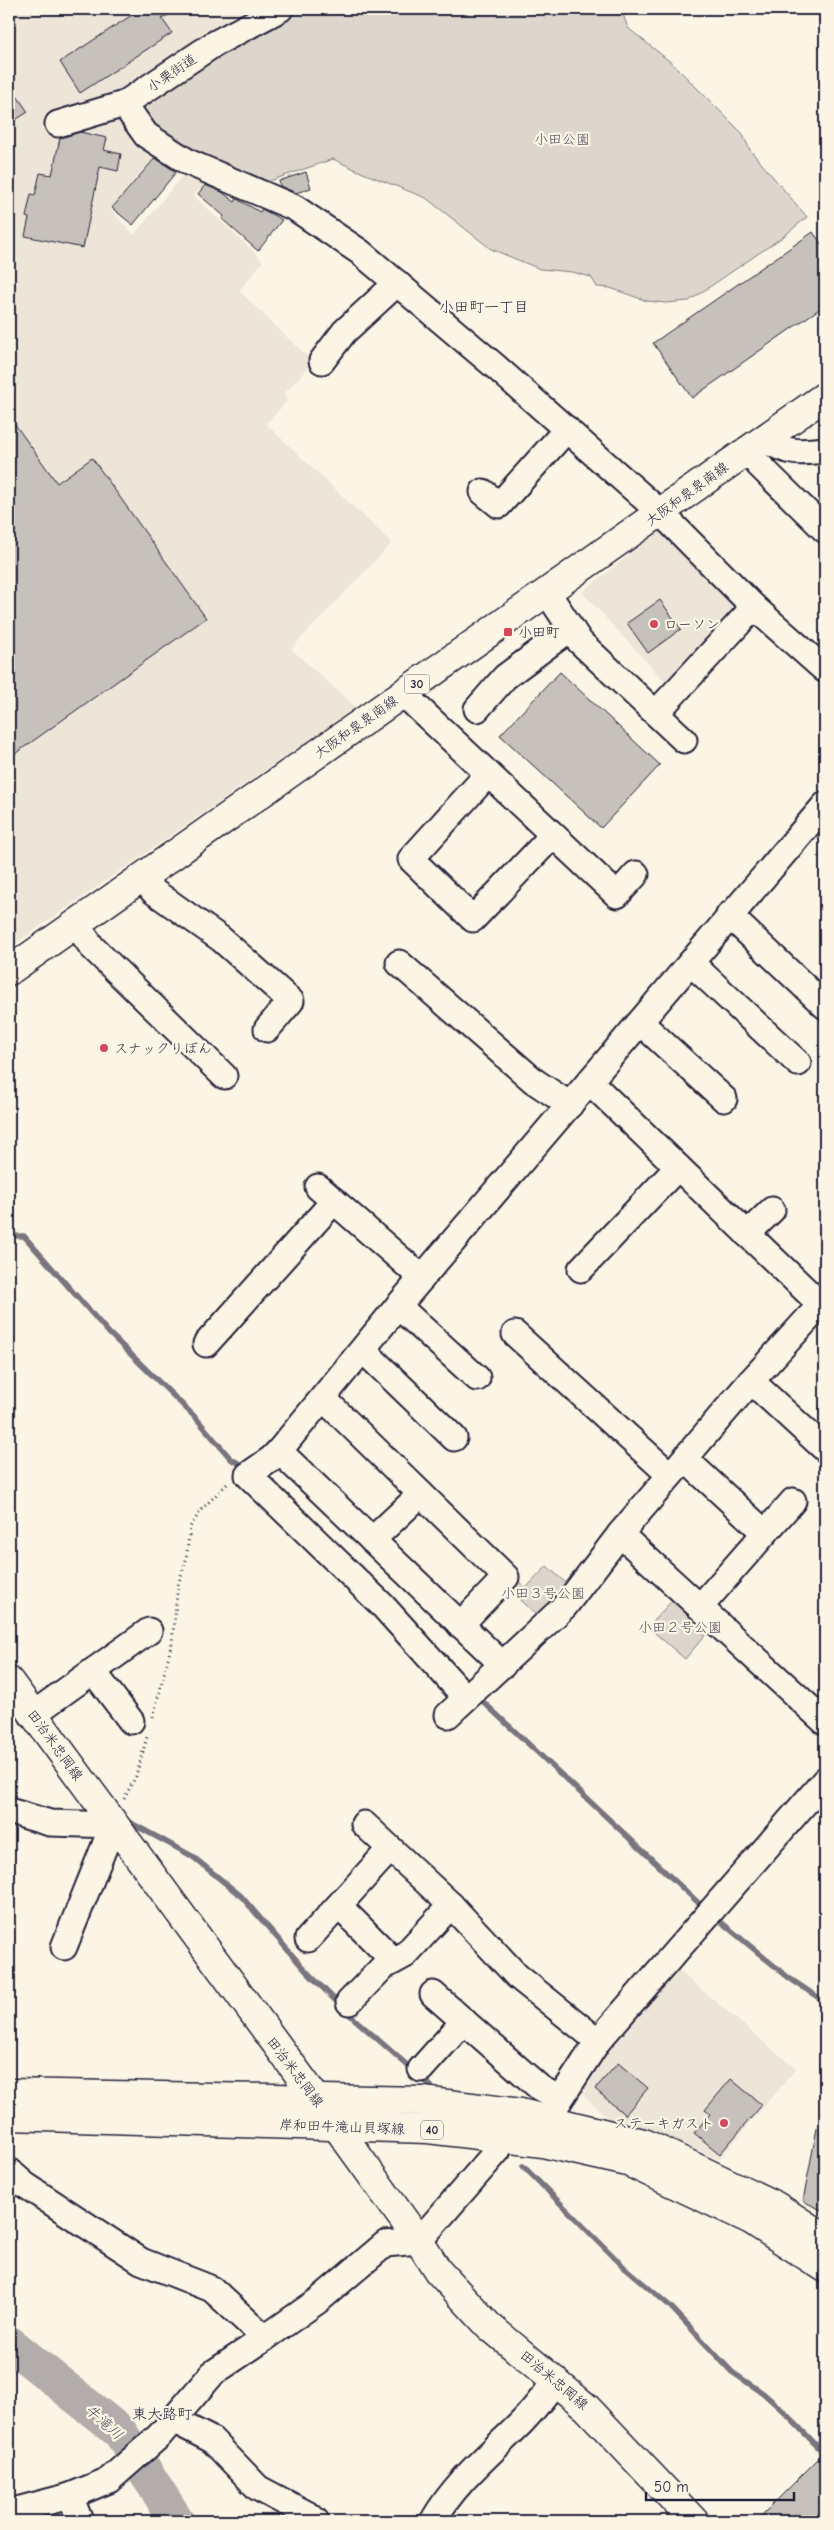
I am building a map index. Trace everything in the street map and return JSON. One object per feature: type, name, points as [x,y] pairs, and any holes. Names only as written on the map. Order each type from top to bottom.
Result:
[{"type":"main road","name":"大阪和泉泉南線","points":[[9,971],[825,396]]},
{"type":"main road","name":"田治米忠岡線","points":[[9,1681],[112,1825],[316,2098],[419,2241],[438,2271],[489,2326],[587,2408],[694,2521]]},
{"type":"main road","name":"岸和田牛滝山貝塚線","points":[[9,2093],[316,2098],[423,2102],[522,2112],[644,2143],[776,2206],[825,2238]]},
{"type":"main road","name":"岸和田牛滝山貝塚線","points":[[9,2116],[428,2129],[550,2120],[628,2162],[751,2220],[825,2268]]},
{"type":"street","name":"小栗街道","points":[[58,124],[124,104],[214,44],[280,9]]},
{"type":"street","points":[[124,104],[146,136],[188,162],[295,208],[360,252],[567,429],[661,513],[754,607],[825,670]]},
{"type":"street","points":[[322,361],[344,332],[397,283]]},
{"type":"street","points":[[483,492],[499,505],[567,429]]},
{"type":"street","points":[[821,536],[758,465],[756,445],[796,453],[825,450]]},
{"type":"street","points":[[547,592],[580,642],[684,740]]},
{"type":"street","points":[[656,713],[754,607]]},
{"type":"street","points":[[476,709],[505,677],[571,628]]},
{"type":"street","points":[[404,692],[617,895],[636,874]]},
{"type":"street","points":[[488,774],[411,859],[473,920],[553,835]]},
{"type":"street","points":[[471,1693],[366,1599],[251,1472],[279,1451],[398,1306],[641,1023],[729,915],[825,805]]},
{"type":"street","points":[[143,877],[153,891],[226,933],[291,1002],[267,1029]]},
{"type":"street","points":[[729,915],[825,1006]]},
{"type":"street","points":[[76,924],[92,947],[224,1076]]},
{"type":"street","points":[[399,963],[534,1081],[570,1105]]},
{"type":"street","points":[[691,963],[759,1040],[798,1063]]},
{"type":"street","points":[[641,1023],[724,1099]]},
{"type":"street","points":[[448,1715],[565,1606],[620,1534],[751,1381],[823,1302],[748,1234],[590,1082]]},
{"type":"street","points":[[581,1269],[604,1231],[678,1167]]},
{"type":"street","points":[[206,1344],[216,1316],[326,1194],[422,1278]]},
{"type":"street","points":[[748,1234],[772,1210]]},
{"type":"street","points":[[398,1306],[477,1378]]},
{"type":"street","points":[[515,1334],[534,1365],[601,1425],[678,1467],[765,1533]]},
{"type":"street","points":[[363,1350],[454,1438]]},
{"type":"street","points":[[751,1381],[822,1440]]},
{"type":"street","points":[[322,1398],[506,1577],[460,1625]]},
{"type":"street","points":[[279,1451],[502,1665]]},
{"type":"street","points":[[372,1540],[420,1494]]},
{"type":"street","points":[[700,1607],[793,1501]]},
{"type":"street","points":[[620,1534],[825,1722]]},
{"type":"street","points":[[32,1715],[148,1630]]},
{"type":"street","points":[[93,1671],[145,1723]]},
{"type":"street","points":[[550,2120],[598,2041],[825,1780]]},
{"type":"street","points":[[9,1812],[50,1823],[112,1825],[64,1947]]},
{"type":"street","points":[[364,1824],[451,1905],[517,1976],[598,2041]]},
{"type":"street","points":[[308,1939],[390,1849]]},
{"type":"street","points":[[348,2002],[383,1967],[405,1955],[451,1905]]},
{"type":"street","points":[[338,1906],[393,1960]]},
{"type":"street","points":[[433,1994],[540,2088],[550,2120]]},
{"type":"street","points":[[421,2069],[464,2021]]},
{"type":"street","points":[[9,2512],[70,2496],[109,2480],[166,2428],[214,2373],[319,2300],[385,2244],[419,2241],[498,2150]]},
{"type":"street","points":[[9,2171],[25,2185],[142,2261],[212,2289],[265,2338]]},
{"type":"street","points":[[433,2521],[444,2502],[467,2475],[522,2422],[555,2382]]},
{"type":"street","points":[[166,2428],[212,2440],[258,2488],[309,2515],[316,2521]]},
{"type":"street","points":[[70,2496],[80,2521]]},
{"type":"path","points":[[112,1825],[136,1776],[145,1723],[172,1643],[178,1585],[186,1560],[190,1527],[202,1509],[230,1480],[251,1472]]},
{"type":"shaded area","points":[[9,9],[257,9],[123,116],[158,153],[110,209],[134,235],[188,169],[209,178],[194,196],[263,261],[239,291],[313,362],[283,395],[288,400],[266,424],[392,543],[291,649],[356,707],[9,948]]},
{"type":"shaded area","points":[[658,532],[668,533],[743,609],[667,684],[582,592]]},
{"type":"shaded area","points":[[672,1965],[796,2069],[719,2159],[661,2135],[611,2120],[583,2095],[628,2014]]},
{"type":"green space","name":"小田公園","points":[[294,9],[621,9],[628,28],[673,64],[742,133],[750,150],[807,217],[784,236],[689,301],[665,303],[647,301],[610,288],[597,287],[591,277],[572,272],[540,269],[491,249],[426,198],[333,159],[261,184],[167,141],[137,110],[252,30]]},
{"type":"green space","name":"小田３号公園","points":[[547,1566],[570,1587],[540,1618],[507,1587],[516,1579],[526,1588]]},
{"type":"green space","name":"小田２号公園","points":[[676,1596],[712,1627],[685,1659],[648,1627]]},
{"type":"building","points":[[141,9],[177,9],[162,19],[172,33],[80,93],[60,62]]},
{"type":"building","points":[[9,84],[28,112],[9,124]]},
{"type":"building","points":[[80,132],[107,138],[104,150],[121,154],[118,171],[100,167],[83,248],[25,236],[29,218],[26,217],[31,194],[35,195],[40,173],[52,175],[60,138]]},
{"type":"building","points":[[155,158],[176,172],[133,225],[112,208]]},
{"type":"building","points":[[306,172],[311,188],[296,193],[280,186],[279,181]]},
{"type":"building","points":[[205,185],[222,192],[235,202],[237,199],[260,212],[262,209],[282,220],[258,251],[222,219],[224,216],[198,194]]},
{"type":"building","points":[[813,232],[825,249],[825,305],[692,398],[653,343]]},
{"type":"building","points":[[9,416],[57,483],[92,458],[206,618],[9,758]]},
{"type":"building","points":[[660,600],[681,629],[648,653],[627,623]]},
{"type":"building","points":[[560,672],[660,765],[601,828],[500,735]]},
{"type":"building","points":[[618,2063],[648,2088],[625,2115],[595,2089]]},
{"type":"building","name":"ステーキガスト","points":[[731,2079],[762,2105],[720,2154],[694,2133],[710,2114],[705,2110]]},
{"type":"building","points":[[817,2128],[825,2129],[825,2212],[803,2201]]},
{"type":"building","points":[[825,2452],[825,2521],[756,2521]]},
{"type":"waterway","points":[[9,1236],[24,1236],[109,1333],[196,1418],[231,1459],[247,1468]]},
{"type":"waterway","points":[[477,1696],[705,1909]]},
{"type":"waterway","points":[[131,1823],[192,1856],[241,1896],[306,1971],[350,2015],[431,2086]]},
{"type":"waterway","points":[[715,1917],[789,1978],[825,2002]]},
{"type":"waterway","points":[[523,2166],[625,2268],[670,2306],[732,2372],[763,2393],[825,2454]]},
{"type":"waterway","name":"牛滝川","points":[[9,2343],[120,2432],[177,2521]]},
{"type":"place","name":"ローソン","points":[[654,624]]},
{"type":"place","name":"小田町","points":[[508,632]]},
{"type":"place","name":"スナックりぼん","points":[[104,1048]]},
{"type":"place","name":"ステーキガスト","points":[[724,2123]]},
{"type":"district","name":"小田町一丁目","points":[[484,307]]},
{"type":"district","name":"東大路町","points":[[162,2414]]}]
